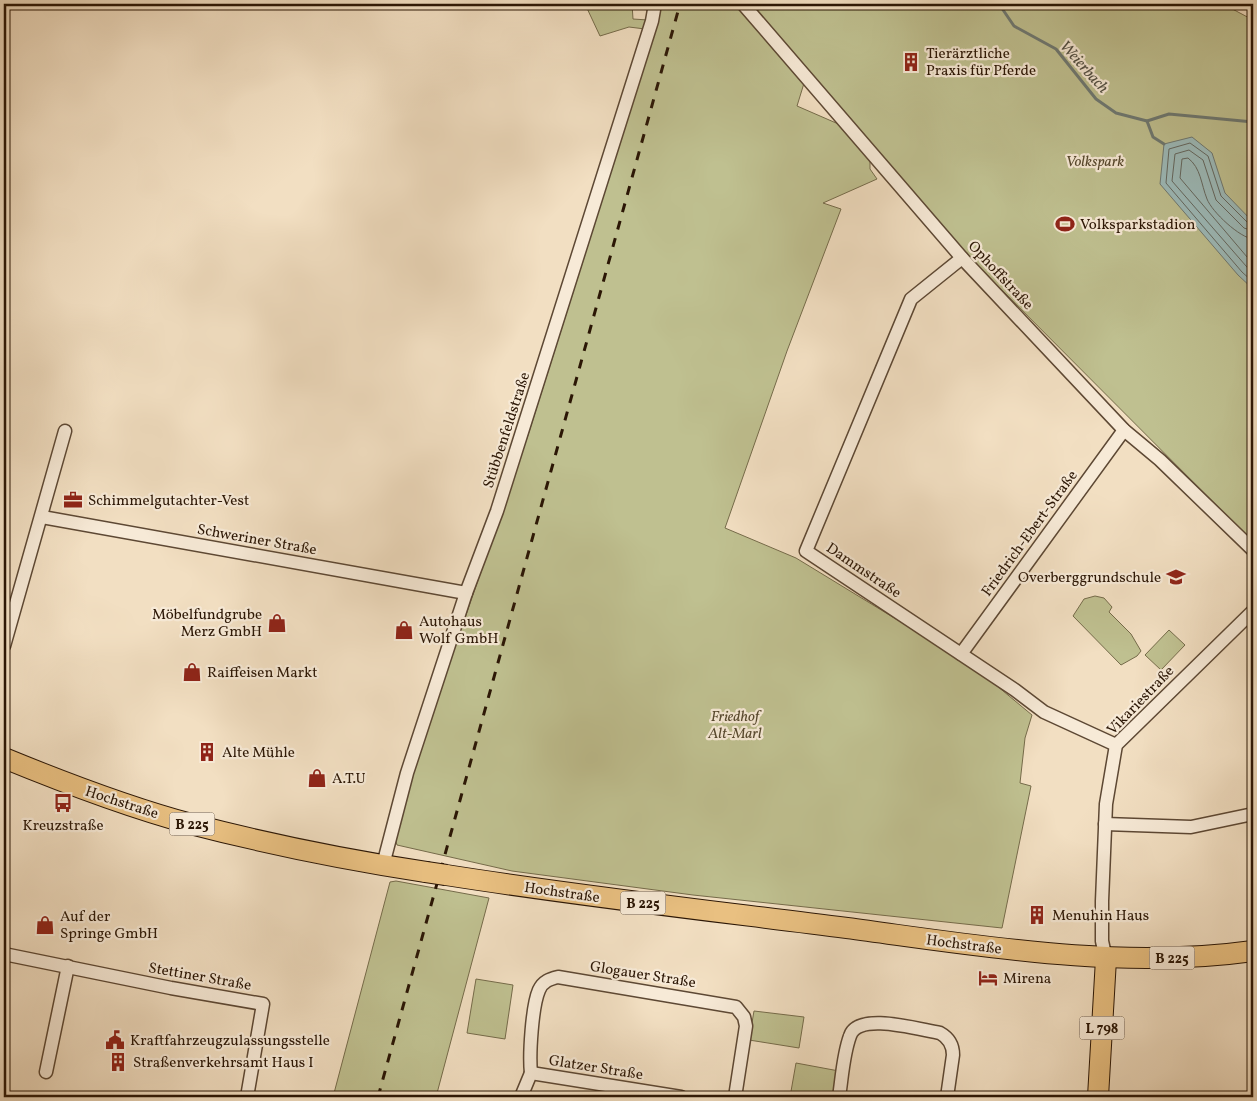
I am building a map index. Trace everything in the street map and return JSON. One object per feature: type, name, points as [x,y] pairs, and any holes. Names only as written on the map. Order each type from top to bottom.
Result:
[{"type":"main road","name":"Hochstraße","points":[[4,758],[72,786],[189,823],[290,847],[426,872],[584,895],[997,948],[1106,959],[1192,958],[1253,951]]},
{"type":"main road","name":"L 798","points":[[1098,1097],[1106,959]]},
{"type":"street","name":"Stübbenfeldstraße","points":[[383,865],[407,773],[466,593],[497,511],[652,20],[655,4]]},
{"type":"street","name":"Ophoffstraße","points":[[743,4],[962,258],[1124,430],[1160,460],[1253,550]]},
{"type":"street","name":"Dammstraße","points":[[962,258],[911,299],[806,551],[961,654],[1044,712],[1116,745]]},
{"type":"street","name":"Friedrich-Ebert-Straße","points":[[961,654],[1124,430]]},
{"type":"street","points":[[4,646],[65,431]]},
{"type":"street","name":"Schweriner Straße","points":[[42,517],[466,593]]},
{"type":"street","name":"Vikariestraße","points":[[1106,959],[1102,941],[1105,824],[1106,804],[1116,745],[1253,610]]},
{"type":"street","points":[[1105,824],[1191,827],[1253,814]]},
{"type":"street","name":"Stettiner Straße","points":[[4,954],[171,988],[263,1004],[247,1097]]},
{"type":"street","points":[[46,1072],[68,966]]},
{"type":"street","name":"Glogauer Straße","points":[[531,1073],[530,1049],[539,990],[547,980],[558,977],[736,1007],[744,1017],[746,1026],[735,1097]]},
{"type":"street","points":[[839,1097],[850,1036],[857,1027],[872,1022],[940,1034],[946,1037],[953,1049],[947,1097]]},
{"type":"street","name":"Glatzer Straße","points":[[521,1097],[531,1073],[680,1097]]},
{"type":"green space","points":[[585,4],[618,4],[616,7],[632,4],[633,19],[648,20],[645,29],[629,27],[600,36]]},
{"type":"green space","name":"Friedhof Alt-Marl","points":[[661,4],[740,4],[805,80],[797,106],[843,126],[870,160],[870,169],[877,179],[823,203],[841,209],[787,351],[725,528],[796,558],[973,666],[1032,715],[1025,738],[1020,783],[1031,786],[1002,928],[693,895],[512,871],[397,845],[394,835],[435,705],[528,435],[656,29]]},
{"type":"green space","name":"Volkspark","points":[[750,4],[1223,4],[1253,20],[1253,542],[967,255]]},
{"type":"green space","points":[[1095,596],[1104,598],[1112,607],[1109,612],[1131,634],[1141,651],[1137,656],[1121,665],[1073,616],[1084,599]]},
{"type":"green space","points":[[1169,630],[1185,645],[1161,670],[1145,655]]},
{"type":"green space","points":[[396,881],[489,898],[436,1097],[333,1097],[390,882]]},
{"type":"green space","points":[[476,979],[513,985],[505,1039],[467,1033]]},
{"type":"green space","points":[[754,1011],[804,1017],[799,1048],[749,1040]]},
{"type":"green space","points":[[796,1063],[839,1071],[834,1097],[790,1097]]},
{"type":"water","points":[[1192,137],[1212,153],[1225,193],[1253,222],[1253,289],[1238,275],[1160,184],[1164,144]]},
{"type":"waterway","name":"Weierbach","points":[[999,4],[1014,26],[1056,49],[1096,99],[1116,113],[1147,121],[1169,114],[1253,122]]},
{"type":"waterway","points":[[1147,121],[1153,137],[1164,144]]},
{"type":"railway","points":[[378,1097],[680,4]]},
{"type":"place","name":"Tierärztliche Praxis für Pferde","points":[[911,62]]},
{"type":"place","name":"Volksparkstadion","points":[[1065,224]]},
{"type":"place","name":"Schimmelgutachter-Vest","points":[[73,500]]},
{"type":"place","name":"Overberggrundschule","points":[[1176,577]]},
{"type":"place","name":"Möbelfundgrube Merz GmbH","points":[[277,623]]},
{"type":"place","name":"Autohaus Wolf GmbH","points":[[404,630]]},
{"type":"place","name":"Raiffeisen Markt","points":[[192,672]]},
{"type":"place","name":"Alte Mühle","points":[[207,752]]},
{"type":"place","name":"A.T.U","points":[[317,778]]},
{"type":"place","name":"Kreuzstraße","points":[[63,803]]},
{"type":"place","name":"Menuhin Haus","points":[[1037,915]]},
{"type":"place","name":"Auf der Springe GmbH","points":[[45,925]]},
{"type":"place","name":"Mirena","points":[[988,978]]},
{"type":"place","name":"Kraftfahrzeugzulassungsstelle","points":[[115,1040]]},
{"type":"place","name":"Straßenverkehrsamt Haus I","points":[[118,1062]]}]
